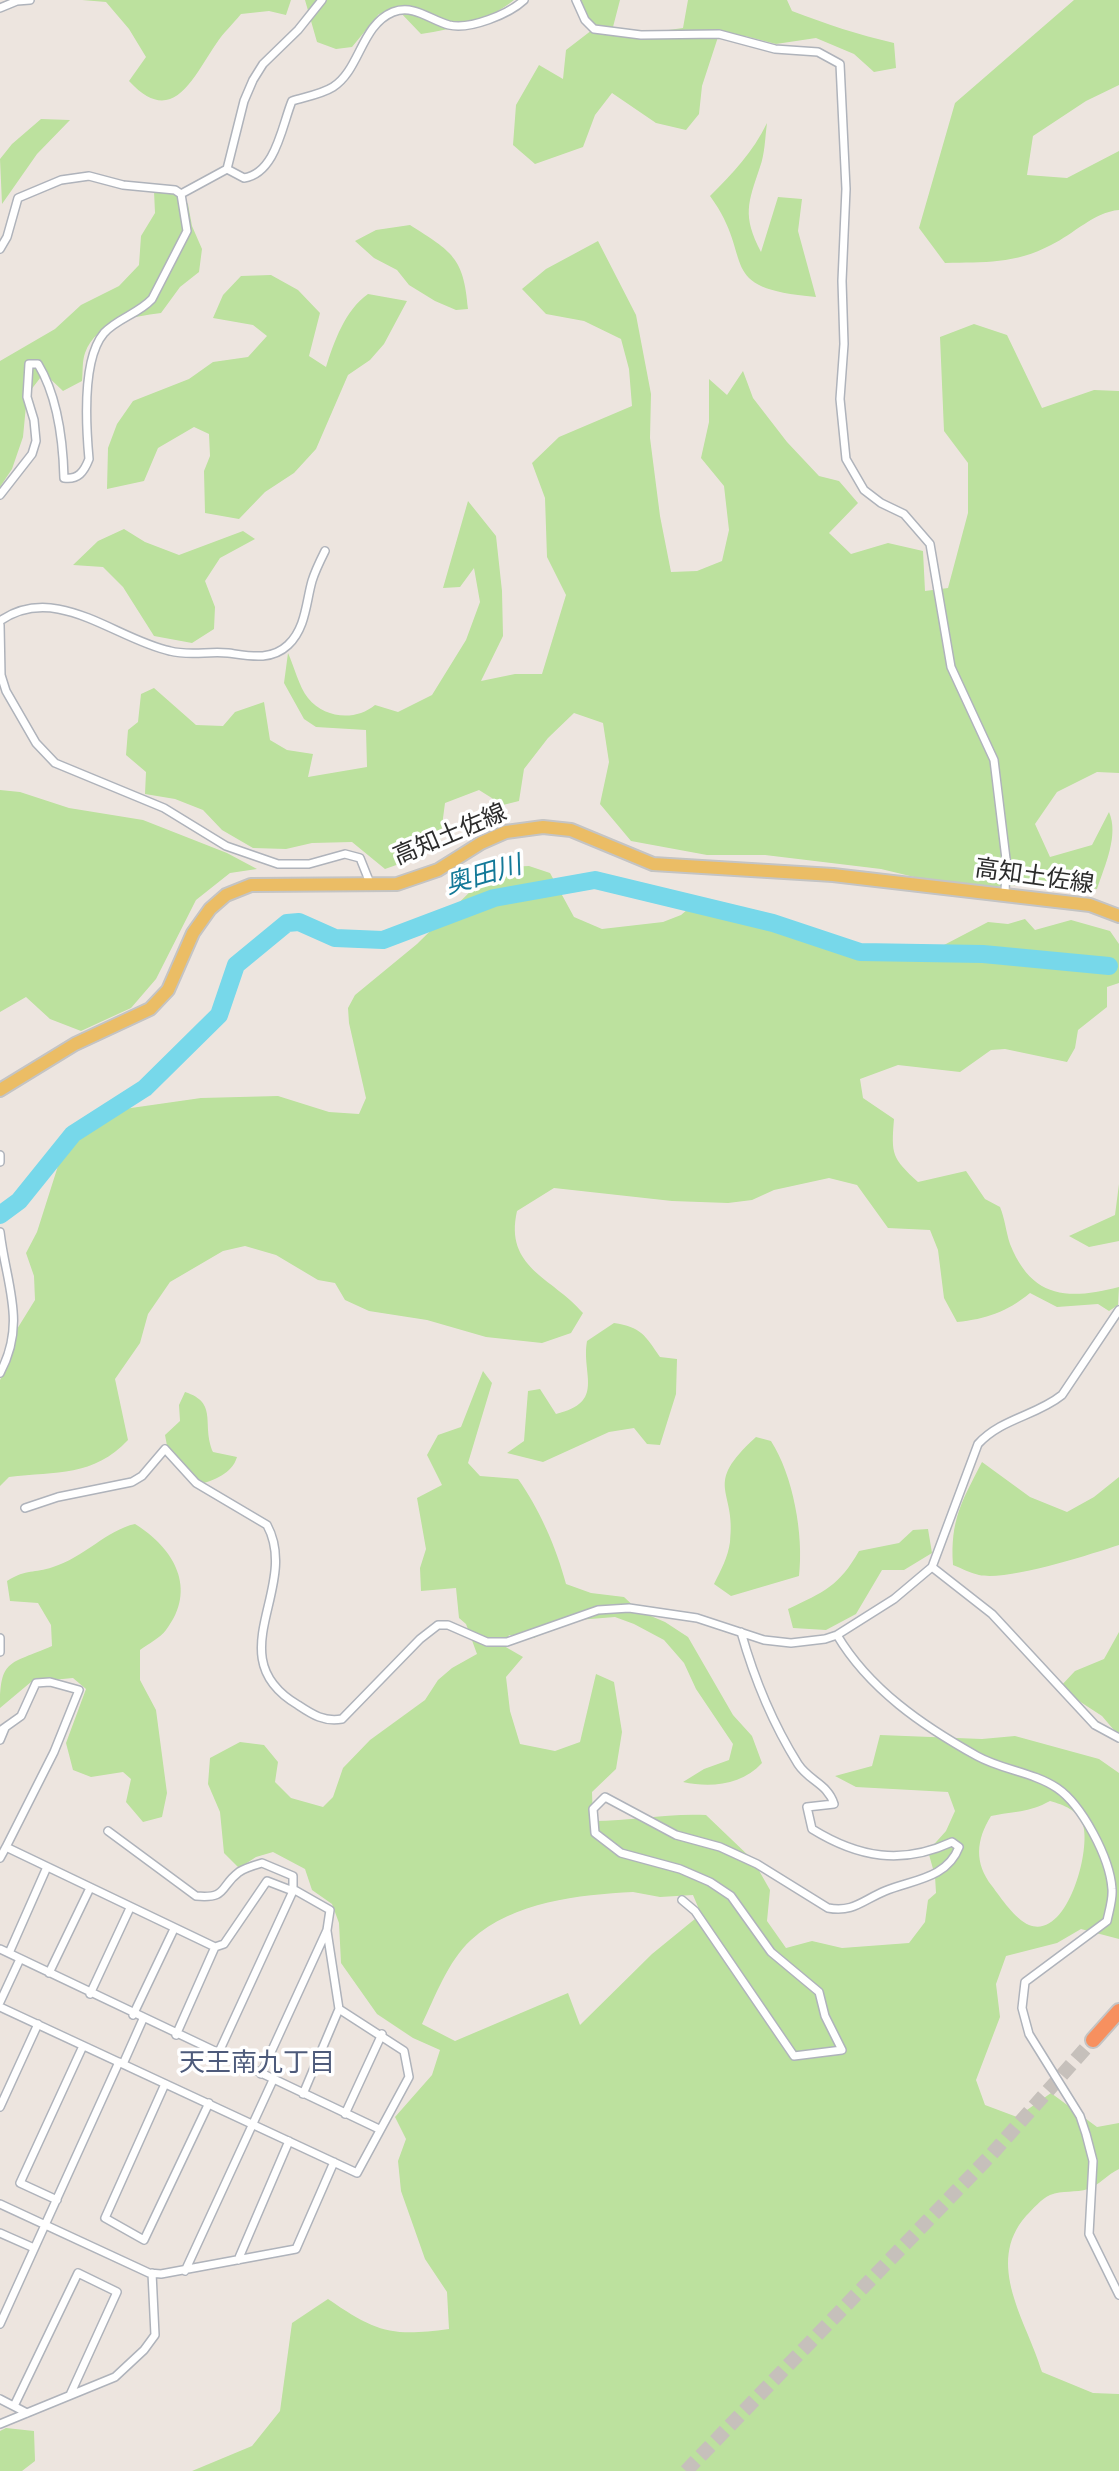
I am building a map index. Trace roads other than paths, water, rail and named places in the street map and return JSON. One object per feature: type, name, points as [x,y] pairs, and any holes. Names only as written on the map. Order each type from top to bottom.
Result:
[{"type":"highway","points":[[1093,2040],[1119,2011]]},
{"type":"main road","name":"高知土佐線","points":[[0,1090],[75,1044],[150,1009],[168,990],[193,933],[210,909],[226,895],[251,885],[397,884],[438,870],[481,843],[506,832],[543,827],[571,830],[653,864],[833,875],[1090,905],[1119,916]]},
{"type":"street","points":[[0,8],[17,1],[30,0]]},
{"type":"street","points":[[0,248],[7,237],[18,198],[61,180],[89,176],[123,185],[163,187],[181,194],[227,169],[244,101],[253,80],[264,64],[298,30],[322,0]]},
{"type":"street","points":[[227,169],[244,178],[259,172],[276,150],[292,101],[334,87],[365,39],[394,12],[412,10],[451,25],[466,25],[514,9],[524,0]]},
{"type":"street","points":[[576,0],[585,20],[594,29],[641,35],[719,34],[775,49],[818,52],[840,64],[846,200],[842,281],[844,344],[840,399],[846,459],[864,490],[904,514],[930,544],[951,667],[994,760],[1006,859],[1005,895]]},
{"type":"street","points":[[0,495],[32,454],[36,441],[34,420],[27,397],[29,364],[38,364],[43,372],[59,424],[64,478],[72,479],[85,469],[89,459],[91,355],[103,335],[152,299],[187,231],[181,194]]},
{"type":"street","points":[[325,551],[312,580],[299,629],[290,643],[277,654],[261,657],[170,652],[74,613],[43,606],[26,608],[0,623],[1,675],[6,691],[36,743],[55,763],[164,808],[226,846],[278,864],[309,864],[345,855],[360,858],[370,883]]},
{"type":"street","points":[[0,1155],[0,1162]]},
{"type":"street","points":[[0,1232],[16,1327],[10,1354],[0,1373]]},
{"type":"street","points":[[26,1508],[58,1497],[132,1482],[142,1476],[165,1449],[195,1483],[267,1525],[273,1537],[276,1580],[260,1636],[262,1661],[271,1684],[281,1695],[329,1721],[342,1719],[419,1639],[438,1625],[448,1625],[487,1642],[507,1642],[598,1610],[629,1608],[663,1611],[764,1640],[791,1643],[825,1639],[837,1635],[894,1599],[932,1567],[978,1444],[999,1425],[1050,1405],[1062,1395],[1119,1310]]},
{"type":"street","points":[[932,1567],[992,1614],[1094,1724],[1119,1738]]},
{"type":"street","points":[[682,1900],[695,1911],[794,2056],[824,2054],[842,2050],[825,2017],[819,1992],[789,1971],[771,1952],[731,1896],[710,1882],[680,1869],[621,1853],[595,1833],[593,1809],[605,1797],[676,1835],[720,1847],[757,1864],[828,1908],[841,1910],[855,1908],[887,1890],[928,1878],[949,1861],[959,1847],[952,1842],[913,1856],[879,1855],[842,1848],[813,1829],[807,1807],[834,1804],[830,1791],[799,1766],[751,1667],[741,1632]]},
{"type":"street","points":[[837,1635],[865,1675],[881,1690],[941,1734],[980,1758],[1056,1788],[1076,1804],[1095,1833],[1112,1889],[1107,1921],[1025,1982],[1022,2008],[1029,2034],[1083,2125],[1093,2161],[1089,2234],[1119,2295]]},
{"type":"street","points":[[0,1638],[0,1652]]},
{"type":"street","points":[[0,1740],[3,1729],[21,1716],[36,1683],[50,1682],[79,1690],[54,1752],[0,1858]]},
{"type":"street","points":[[108,1830],[196,1896],[212,1897],[223,1893],[239,1872],[261,1863],[293,1876],[293,1890],[218,2054]]},
{"type":"street","points":[[6,1847],[215,1947],[224,1944],[267,1881],[293,1890],[330,1909],[327,1930],[261,2074]]},
{"type":"street","points":[[9,1954],[47,1867]]},
{"type":"street","points":[[49,1973],[90,1888]]},
{"type":"street","points":[[90,1994],[130,1908]]},
{"type":"street","points":[[133,2015],[174,1929]]},
{"type":"street","points":[[303,2094],[339,2009],[327,1930]]},
{"type":"street","points":[[176,2035],[215,1947]]},
{"type":"street","points":[[0,1949],[143,2020],[379,2129]]},
{"type":"street","points":[[20,1959],[1,1999],[38,2024],[357,2173],[409,2077],[404,2051],[382,2034],[339,2009]]},
{"type":"street","points":[[0,2324],[143,2020]]},
{"type":"street","points":[[0,2107],[38,2024]]},
{"type":"street","points":[[345,2114],[382,2034]]},
{"type":"street","points":[[57,2200],[20,2183],[83,2046]]},
{"type":"street","points":[[185,2271],[273,2080]]},
{"type":"street","points":[[165,2084],[105,2218],[144,2240],[209,2104]]},
{"type":"street","points":[[238,2260],[289,2141]]},
{"type":"street","points":[[0,2204],[152,2273],[185,2271],[296,2249],[334,2162]]},
{"type":"street","points":[[0,2233],[34,2248]]},
{"type":"street","points":[[14,2406],[78,2273],[117,2292],[70,2395]]},
{"type":"street","points":[[0,2424],[115,2377],[155,2334],[152,2273]]},
{"type":"street","points":[[0,2399],[27,2413]]},
{"type":"waterway","name":"奥田川","points":[[0,1215],[19,1201],[73,1134],[145,1088],[219,1015],[236,965],[287,923],[299,922],[335,938],[383,940],[494,898],[595,880],[773,923],[860,952],[983,954],[1109,966]]},
{"type":"tunnel","points":[[686,2471],[990,2156],[1093,2040]]},
{"type":"district","name":"天王南九丁目","points":[[257,2066]]}]
